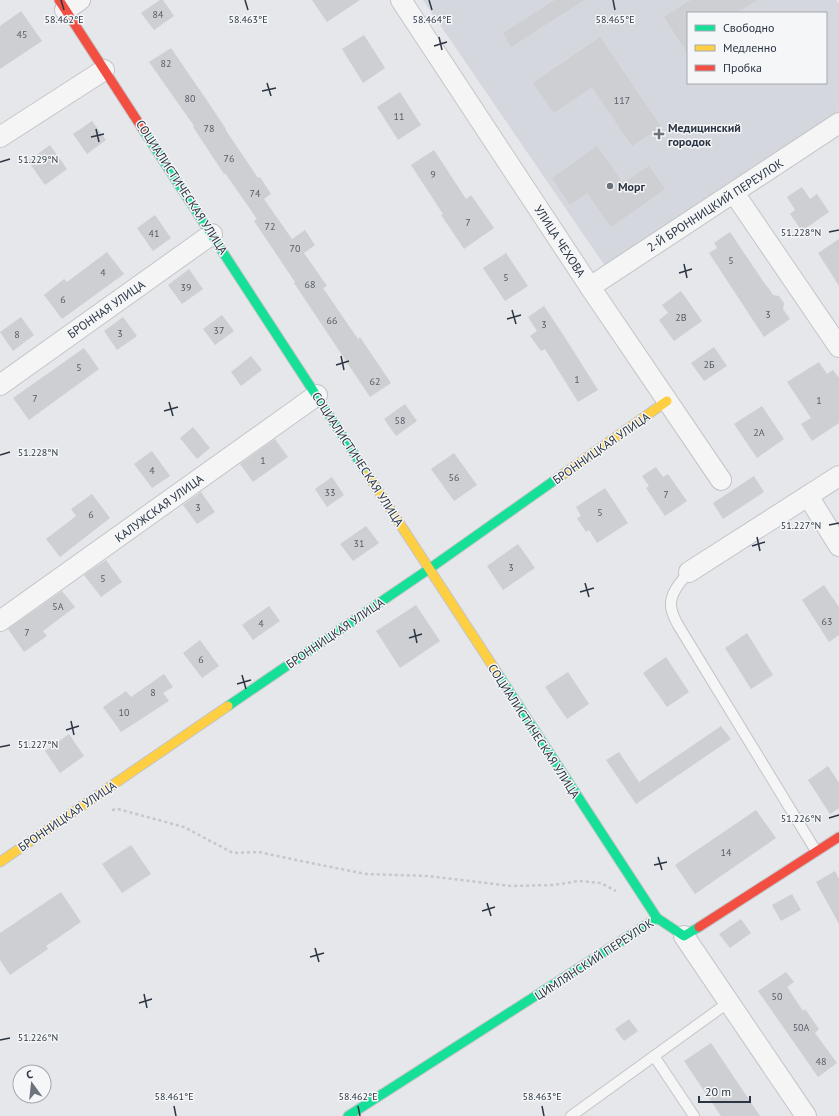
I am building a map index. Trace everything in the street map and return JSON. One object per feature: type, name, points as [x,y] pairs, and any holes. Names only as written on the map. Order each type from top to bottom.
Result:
[{"type":"street","name":"УЛИЦА ЧЕХОВА","points":[[401,0],[590,287],[721,480]]},
{"type":"street","name":"СОЦИАЛИСТИЧЕСКАЯ УЛИЦА","points":[[68,3],[104,70],[657,918]]},
{"type":"street","points":[[0,137],[104,70]]},
{"type":"street","name":"2-Й БРОННИЦКИЙ ПЕРЕУЛОК","points":[[590,287],[839,123]]},
{"type":"street","points":[[734,193],[839,347]]},
{"type":"street","name":"БРОННАЯ УЛИЦА","points":[[0,384],[212,234]]},
{"type":"street","name":"КАЛУЖСКАЯ УЛИЦА","points":[[0,621],[317,395]]},
{"type":"street","name":"БРОННИЦКАЯ УЛИЦА","points":[[0,862],[429,569],[667,400]]},
{"type":"street","points":[[689,572],[839,476]]},
{"type":"street","points":[[808,496],[839,546]]},
{"type":"street","points":[[806,1116],[684,936],[839,837]]},
{"type":"street","name":"ЦИМЛЯНСКИЙ ПЕРЕУЛОК","points":[[348,1116],[657,918],[684,936]]},
{"type":"lane","points":[[689,572],[680,582],[675,591],[671,602],[671,611],[678,625],[816,851]]},
{"type":"lane","points":[[571,1116],[729,1002]]},
{"type":"lane","points":[[654,1056],[694,1116]]},
{"type":"path","points":[[110,810],[118,809],[184,827],[233,853],[259,852],[366,874],[428,876],[511,886],[553,885],[579,881],[601,883],[618,892]]},
{"type":"shaded area","name":"Медицинский городок","points":[[423,0],[836,0],[839,4],[839,111],[605,266]]},
{"type":"building","points":[[160,0],[163,0],[174,16],[154,30],[141,13]]},
{"type":"building","points":[[312,0],[360,0],[327,22]]},
{"type":"building","points":[[555,0],[584,0],[511,47],[503,33]]},
{"type":"building","points":[[691,0],[757,0],[738,12],[687,12],[687,52],[664,17]]},
{"type":"building","points":[[21,11],[42,41],[0,69],[0,26]]},
{"type":"building","points":[[364,35],[385,68],[363,83],[342,49]]},
{"type":"building","points":[[600,37],[661,127],[632,146],[592,87],[554,113],[533,83]]},
{"type":"building","points":[[171,48],[258,178],[260,177],[271,194],[264,199],[292,239],[305,230],[315,245],[304,253],[327,286],[323,288],[358,339],[360,337],[391,383],[370,397],[254,221],[257,219],[225,173],[224,174],[193,127],[194,126],[149,62]]},
{"type":"building","points":[[400,92],[421,125],[398,140],[377,107]]},
{"type":"building","points":[[92,121],[106,140],[87,154],[73,134]]},
{"type":"building","points":[[50,145],[67,169],[45,185],[28,161]]},
{"type":"building","name":"Морг","points":[[597,146],[623,183],[649,166],[665,189],[611,227],[587,193],[570,205],[552,178]]},
{"type":"building","points":[[434,150],[466,199],[471,195],[494,228],[464,249],[441,215],[443,214],[411,165]]},
{"type":"building","points":[[802,187],[810,199],[817,194],[829,212],[802,231],[790,214],[795,210],[787,197]]},
{"type":"building","points":[[155,215],[171,238],[153,251],[137,228]]},
{"type":"building","points":[[730,232],[773,295],[779,296],[784,303],[783,309],[790,319],[764,337],[709,253],[717,248],[714,243]]},
{"type":"building","points":[[839,239],[839,286],[818,253]]},
{"type":"building","points":[[107,252],[124,274],[62,319],[44,295],[64,279],[67,282]]},
{"type":"building","points":[[506,253],[528,286],[505,301],[483,268]]},
{"type":"building","points":[[189,269],[203,289],[182,304],[168,285]]},
{"type":"building","points":[[681,291],[702,321],[674,341],[659,320],[668,313],[662,305]]},
{"type":"building","points":[[544,306],[598,390],[578,402],[545,349],[541,351],[530,336],[537,331],[528,317]]},
{"type":"building","points":[[222,315],[234,331],[215,345],[203,329]]},
{"type":"building","points":[[21,317],[34,335],[13,351],[0,332]]},
{"type":"building","points":[[123,317],[137,336],[117,350],[104,331]]},
{"type":"building","points":[[714,347],[727,366],[704,381],[691,363]]},
{"type":"building","points":[[84,348],[99,369],[29,420],[13,398]]},
{"type":"building","points":[[251,356],[262,370],[241,386],[231,372]]},
{"type":"building","points":[[819,362],[827,374],[833,370],[839,378],[839,423],[812,441],[801,424],[811,418],[787,382]]},
{"type":"building","points":[[405,404],[417,421],[396,436],[384,419]]},
{"type":"building","points":[[762,406],[784,439],[757,458],[734,424]]},
{"type":"building","points":[[193,427],[210,448],[197,459],[180,438]]},
{"type":"building","points":[[275,439],[288,457],[253,482],[240,464]]},
{"type":"building","points":[[152,451],[170,476],[152,488],[134,464]]},
{"type":"building","points":[[454,453],[477,485],[454,501],[431,469]]},
{"type":"building","points":[[656,467],[663,477],[668,474],[687,501],[665,516],[646,488],[649,486],[642,476]]},
{"type":"building","points":[[754,476],[764,492],[723,519],[713,503]]},
{"type":"building","points":[[332,477],[344,495],[327,507],[315,489]]},
{"type":"building","points":[[605,488],[628,523],[597,543],[589,530],[586,532],[577,518],[581,516],[576,507]]},
{"type":"building","points":[[201,492],[215,512],[197,524],[183,505]]},
{"type":"building","points":[[92,494],[110,518],[60,557],[46,539],[76,516],[71,509]]},
{"type":"building","points":[[366,526],[379,543],[353,561],[340,544]]},
{"type":"building","points":[[518,544],[535,568],[503,590],[487,566]]},
{"type":"building","points":[[106,560],[122,582],[101,597],[84,575]]},
{"type":"building","points":[[824,585],[839,607],[839,635],[829,642],[802,600]]},
{"type":"building","points":[[62,591],[75,607],[43,631],[47,636],[24,652],[8,629]]},
{"type":"building","points":[[416,605],[440,641],[400,668],[376,631]]},
{"type":"building","points":[[269,606],[280,621],[253,640],[242,625]]},
{"type":"building","points":[[747,633],[773,675],[751,689],[725,648]]},
{"type":"building","points":[[200,640],[219,666],[202,678],[183,653]]},
{"type":"building","points":[[666,657],[689,692],[667,707],[643,673]]},
{"type":"building","points":[[568,672],[589,704],[567,719],[545,687]]},
{"type":"building","points":[[164,674],[173,687],[163,693],[169,701],[121,732],[103,707],[126,691],[131,697]]},
{"type":"building","points":[[721,726],[731,739],[636,804],[606,760],[619,752],[639,782]]},
{"type":"building","points":[[69,734],[84,756],[60,773],[45,751]]},
{"type":"building","points":[[828,766],[839,783],[839,808],[830,814],[808,780]]},
{"type":"building","points":[[756,810],[776,838],[695,894],[675,865]]},
{"type":"building","points":[[131,845],[151,874],[122,893],[102,864]]},
{"type":"building","points":[[835,871],[839,879],[839,924],[816,882]]},
{"type":"building","points":[[61,892],[81,922],[46,946],[48,949],[10,975],[0,960],[0,933]]},
{"type":"building","points":[[792,894],[801,910],[781,921],[772,905]]},
{"type":"building","points":[[741,919],[751,933],[730,948],[719,934]]},
{"type":"building","points":[[786,972],[794,982],[787,987],[803,1011],[805,1009],[819,1029],[815,1033],[837,1063],[818,1077],[758,991]]},
{"type":"building","points":[[629,1019],[638,1031],[624,1041],[615,1029]]},
{"type":"building","points":[[711,1043],[760,1116],[721,1116],[684,1061]]},
{"type":"traffic: fast","points":[[142,128],[368,475]]},
{"type":"traffic: fast","points":[[228,706],[429,569],[562,475]]},
{"type":"traffic: fast","points":[[496,671],[657,918]]},
{"type":"traffic: fast","points":[[348,1116],[657,918],[684,936],[699,927]]},
{"type":"traffic: slow","points":[[562,475],[667,401]]},
{"type":"traffic: slow","points":[[368,475],[496,671]]},
{"type":"traffic: slow","points":[[0,862],[228,706]]},
{"type":"traffic: jam","points":[[59,0],[142,128]]},
{"type":"traffic: jam","points":[[699,927],[839,837]]},
{"type":"place","name":"Медицинский городок","points":[[659,134]]},
{"type":"place","name":"Морг","points":[[610,186]]}]
